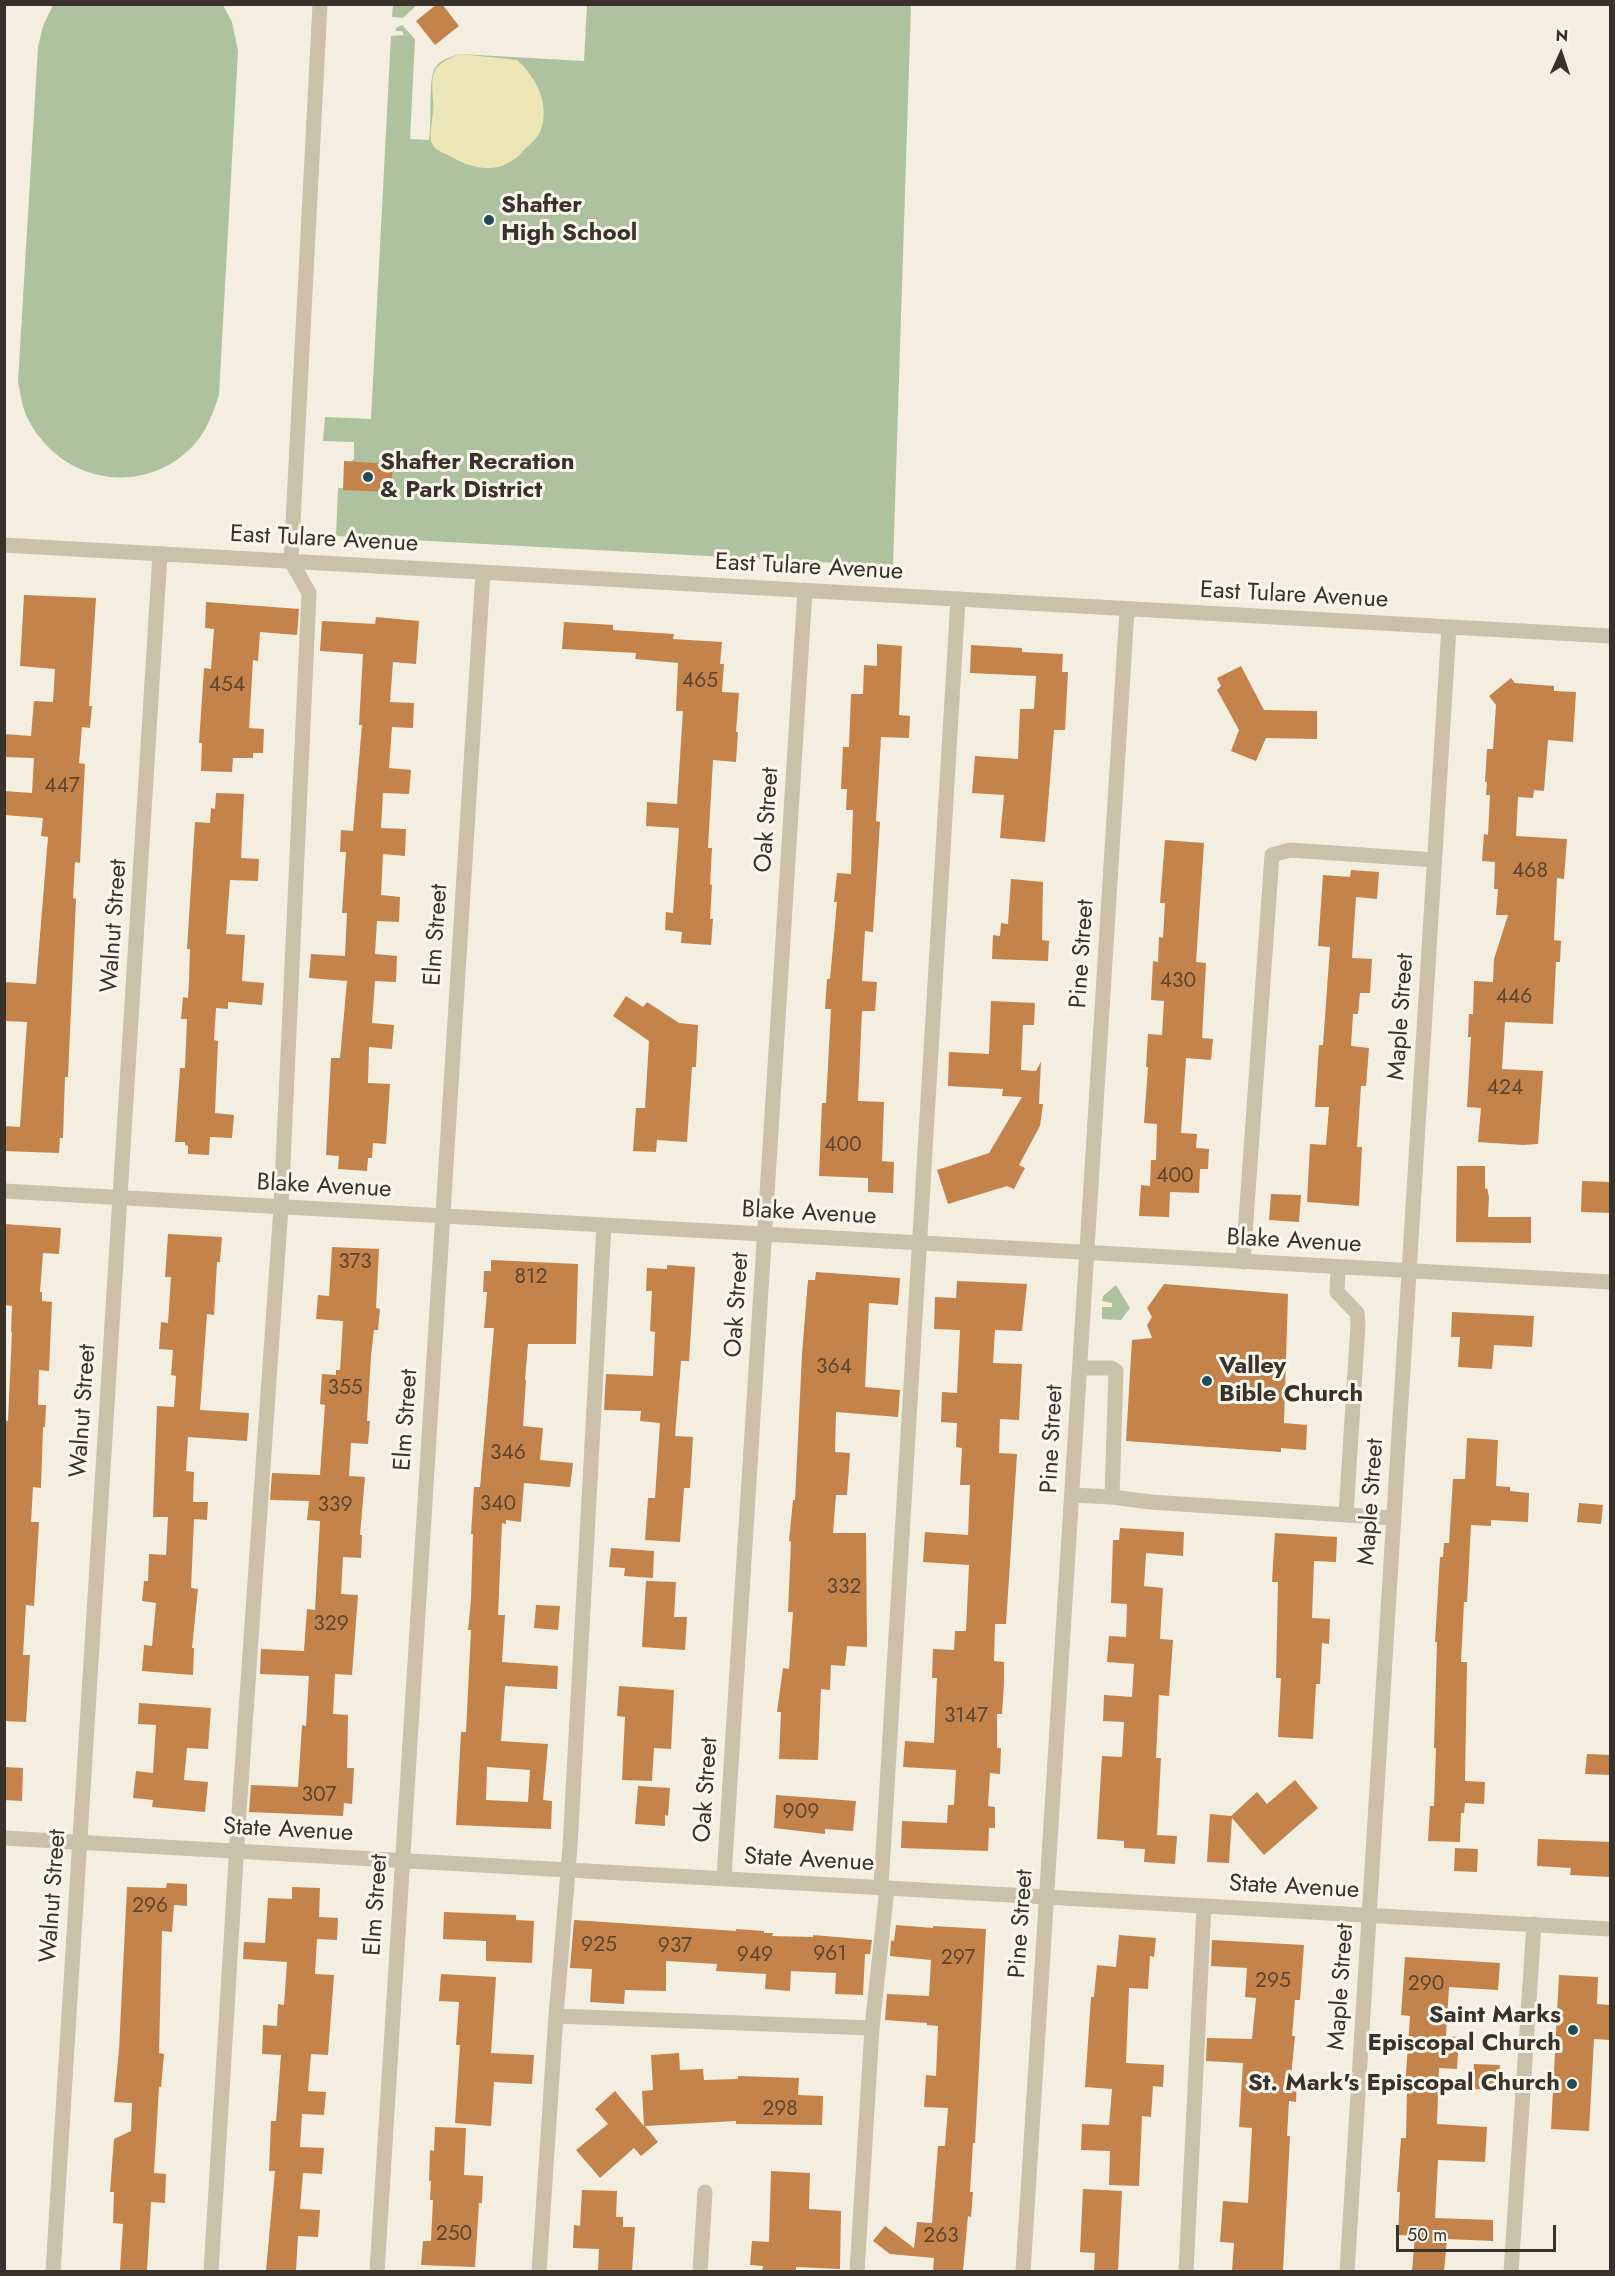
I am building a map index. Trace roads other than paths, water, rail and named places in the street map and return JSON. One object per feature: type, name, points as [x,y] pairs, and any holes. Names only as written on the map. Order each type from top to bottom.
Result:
[{"type":"street","points":[[211,2271],[236,1851],[281,1207],[309,593],[291,561],[320,4]]},
{"type":"street","name":"East Tulare Avenue","points":[[4,544],[1611,636]]},
{"type":"street","name":"Walnut Street","points":[[53,2271],[160,554]]},
{"type":"street","name":"Elm Street","points":[[377,2271],[483,572]]},
{"type":"street","name":"Oak Street","points":[[724,1878],[805,590]]},
{"type":"street","points":[[857,2271],[872,2028],[884,1887],[919,1243],[958,599]]},
{"type":"street","name":"Pine Street","points":[[1023,2271],[1127,609]]},
{"type":"street","name":"Maple Street","points":[[1347,2271],[1449,627]]},
{"type":"street","points":[[1243,1262],[1272,855],[1290,850],[1435,860]]},
{"type":"street","name":"Blake Avenue","points":[[4,1191],[1611,1282]]},
{"type":"street","points":[[539,2271],[568,1869],[604,1225]]},
{"type":"street","points":[[1338,1267],[1337,1292],[1357,1313],[1358,1325],[1346,1514]]},
{"type":"street","points":[[1080,1368],[1111,1368],[1116,1371],[1112,1497]]},
{"type":"street","points":[[1072,1495],[1394,1518]]},
{"type":"street","name":"State Avenue","points":[[4,1838],[1611,1929]]},
{"type":"street","points":[[1186,2271],[1204,1906]]},
{"type":"street","points":[[1511,2271],[1534,1924]]},
{"type":"street","points":[[556,2016],[872,2028]]},
{"type":"street","points":[[700,2271],[705,2192]]},
{"type":"place","name":"Shafter High School","points":[[489,220]]},
{"type":"place","name":"Shafter Recration & Park District","points":[[368,477]]},
{"type":"place","name":"Valley Bible Church","points":[[1207,1381]]},
{"type":"place","name":"Saint Marks Episcopal Church","points":[[1573,2030]]},
{"type":"place","name":"St. Mark's Episcopal Church","points":[[1572,2084]]}]
